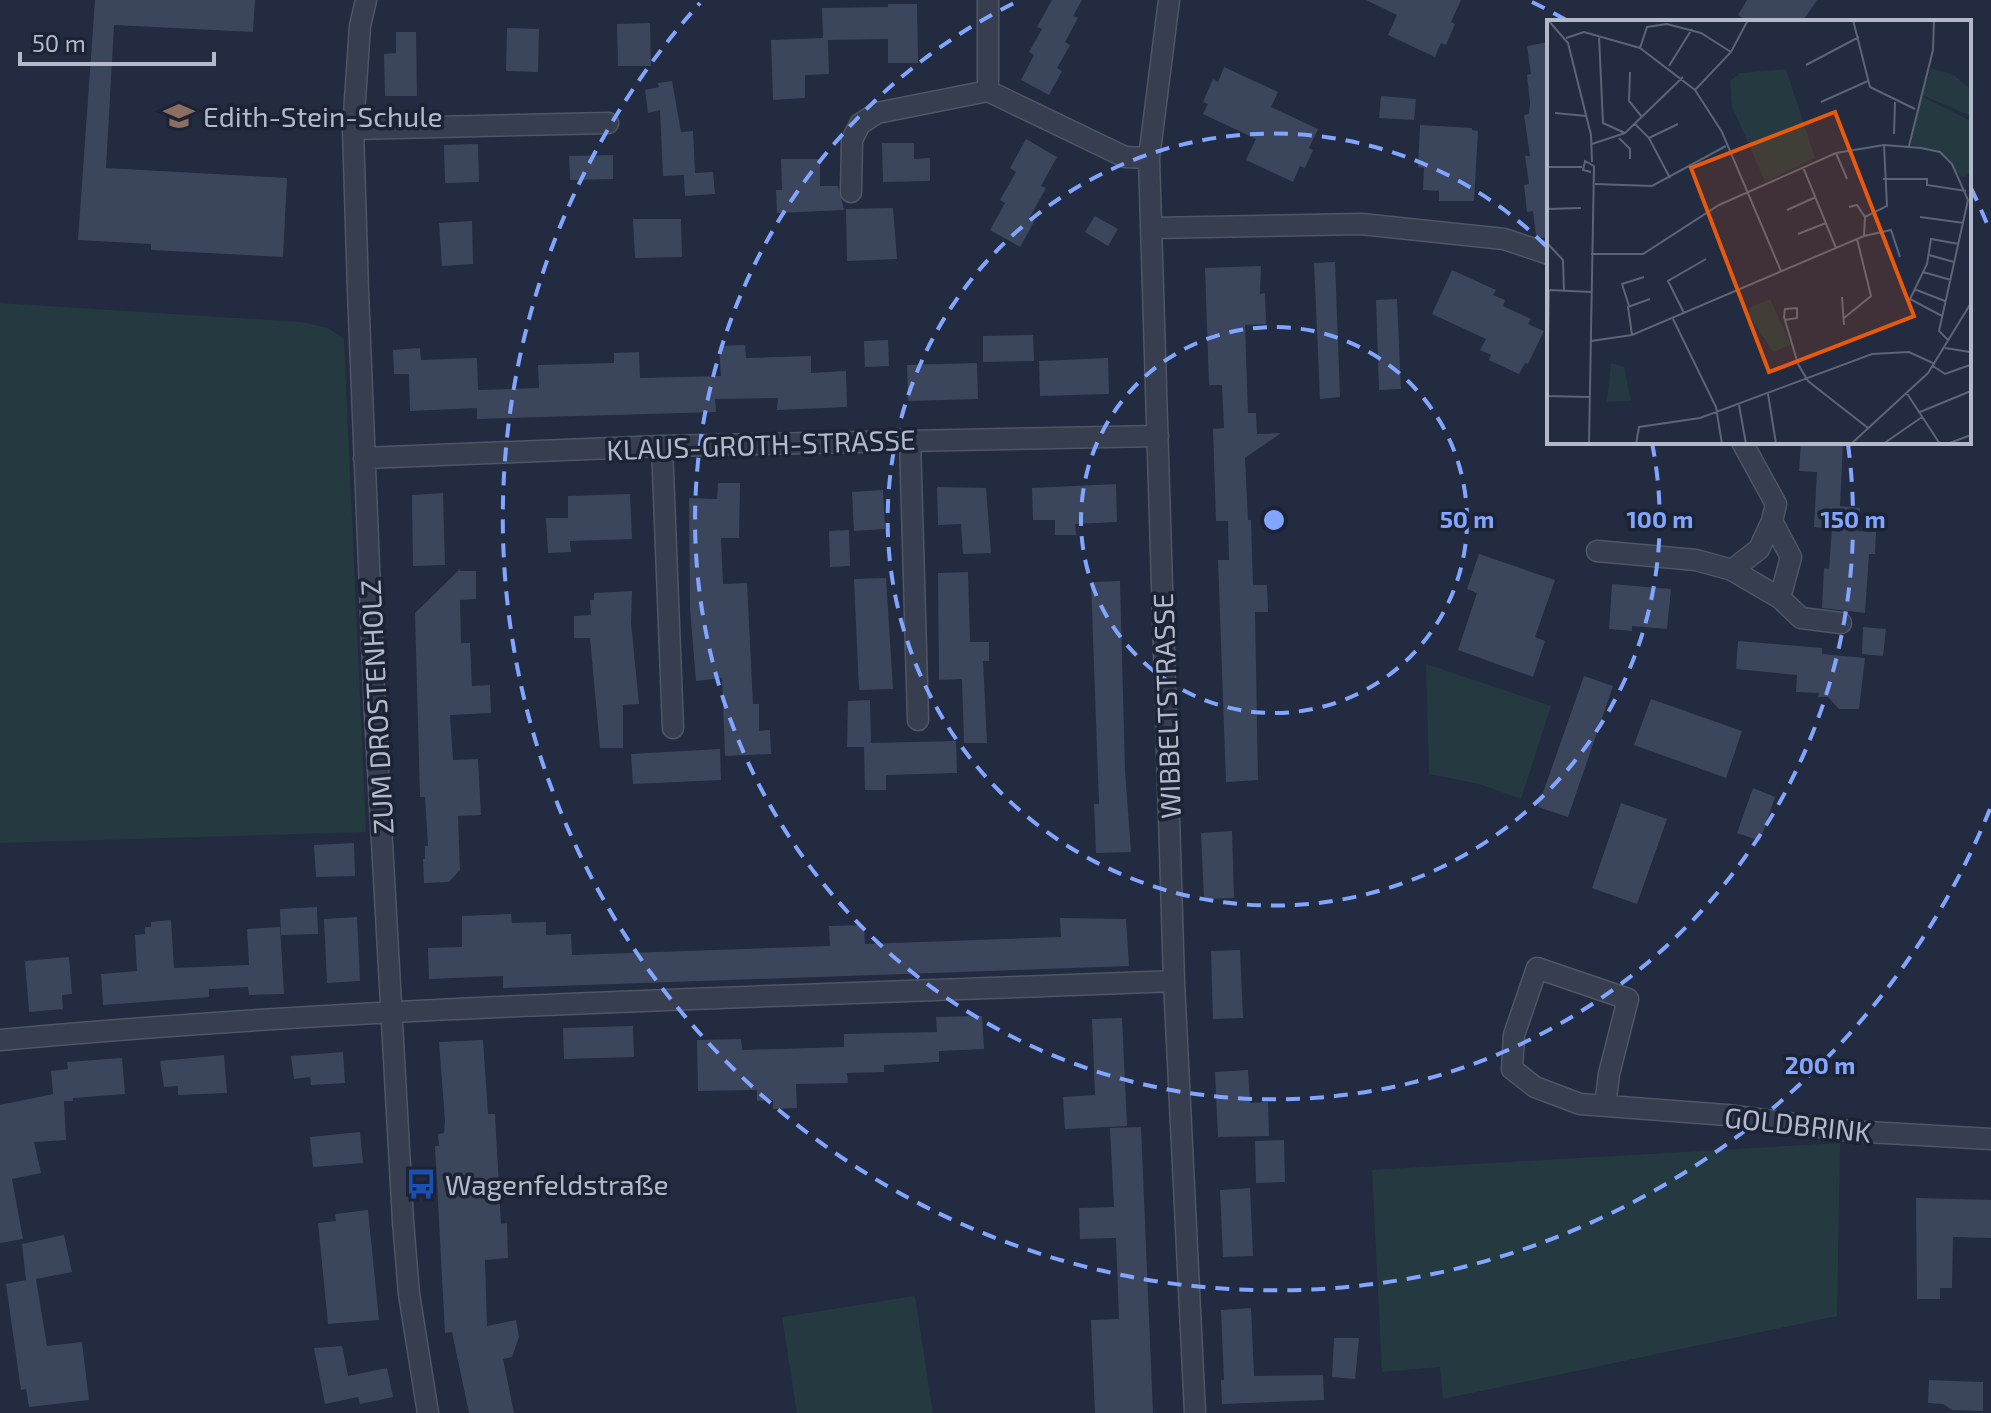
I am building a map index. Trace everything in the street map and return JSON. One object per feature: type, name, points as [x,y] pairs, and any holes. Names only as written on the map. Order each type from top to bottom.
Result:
[{"type":"street","name":"ZUM DROSTENHOLZ","points":[[366,0],[360,26],[353,129],[364,458],[402,1209],[409,1294],[428,1413]]},
{"type":"street","points":[[988,0],[988,91]]},
{"type":"street","name":"WIBBELTSTRASSE","points":[[1169,0],[1149,158],[1174,981],[1195,1413]]},
{"type":"street","points":[[851,192],[852,140],[860,124],[877,113],[988,91],[1125,157],[1149,158]]},
{"type":"street","points":[[353,129],[608,123]]},
{"type":"street","points":[[1152,228],[1361,224],[1504,239],[1547,253]]},
{"type":"street","name":"KLAUS-GROTH-STRASSE","points":[[364,458],[910,439],[1158,436]]},
{"type":"street","points":[[910,439],[918,720]]},
{"type":"street","points":[[1732,570],[1759,549],[1776,504],[1743,444]]},
{"type":"street","points":[[662,446],[673,728]]},
{"type":"street","points":[[1772,521],[1791,557],[1780,598]]},
{"type":"street","points":[[1597,551],[1696,560],[1732,570],[1780,598],[1801,618],[1841,623]]},
{"type":"street","name":"GOLDBRINK","points":[[1605,1106],[1609,1074],[1628,999],[1537,968],[1514,1035],[1512,1069],[1535,1087],[1580,1104],[1605,1106],[1727,1115],[1850,1131],[1991,1139]]},
{"type":"street","points":[[0,1040],[112,1029],[393,1012],[1174,981]]},
{"type":"green space","points":[[0,303],[301,322],[328,328],[344,339],[366,832],[0,843]]},
{"type":"green space","points":[[1426,664],[1551,706],[1521,799],[1479,784],[1429,774]]},
{"type":"green space","points":[[1840,1143],[1837,1316],[1443,1399],[1440,1367],[1382,1372],[1372,1170]]},
{"type":"green space","points":[[915,1296],[933,1413],[797,1413],[782,1317]]},
{"type":"building","points":[[95,0],[255,0],[253,32],[114,25],[106,168],[287,178],[283,257],[151,250],[151,244],[78,240]]},
{"type":"building","points":[[1052,0],[1082,0],[1073,16],[1078,18],[1065,42],[1070,45],[1057,68],[1062,71],[1049,95],[1021,80],[1034,55],[1029,52],[1042,29],[1037,27]]},
{"type":"building","points":[[1366,0],[1461,0],[1451,22],[1455,24],[1446,45],[1441,43],[1435,57],[1388,35],[1397,15]]},
{"type":"building","points":[[1747,0],[1817,0],[1803,20],[1746,20],[1738,15]]},
{"type":"building","points":[[888,4],[917,4],[918,63],[888,63],[888,39],[828,40],[829,74],[805,75],[805,98],[773,100],[771,40],[823,38],[822,8],[888,7]]},
{"type":"building","points":[[650,23],[651,66],[618,66],[617,24]]},
{"type":"building","points":[[507,28],[539,29],[538,72],[506,71]]},
{"type":"building","points":[[396,32],[416,32],[417,96],[385,96],[384,54],[396,53]]},
{"type":"building","points":[[1547,42],[1547,237],[1541,238],[1536,236],[1533,211],[1527,212],[1524,185],[1529,184],[1525,156],[1530,156],[1524,115],[1529,114],[1530,103],[1527,75],[1531,74],[1527,46]]},
{"type":"building","points":[[1224,67],[1278,92],[1271,107],[1318,129],[1309,148],[1313,150],[1305,168],[1300,166],[1293,182],[1246,160],[1256,139],[1203,114],[1208,104],[1203,102],[1213,79],[1218,82]]},
{"type":"building","points":[[672,81],[681,132],[693,131],[695,173],[713,172],[715,194],[685,196],[684,175],[663,176],[660,110],[648,113],[645,90],[659,87],[658,83]]},
{"type":"building","points":[[1381,96],[1416,99],[1414,120],[1379,118]]},
{"type":"building","points":[[1420,125],[1478,131],[1474,201],[1439,201],[1439,191],[1423,190],[1424,168],[1418,167]]},
{"type":"building","points":[[1026,139],[1057,157],[1041,186],[1046,188],[1030,217],[1035,220],[1020,247],[990,230],[1005,203],[1000,200],[1016,172],[1010,168]]},
{"type":"building","points":[[882,143],[914,143],[914,159],[930,158],[930,181],[883,182]]},
{"type":"building","points":[[478,144],[479,182],[445,183],[444,145]]},
{"type":"building","points":[[613,155],[613,179],[570,180],[569,156]]},
{"type":"building","points":[[781,159],[820,159],[820,186],[838,186],[844,210],[777,213],[776,190],[782,190]]},
{"type":"building","points":[[893,208],[897,259],[847,261],[846,209]]},
{"type":"building","points":[[1095,216],[1118,229],[1108,246],[1085,232]]},
{"type":"building","points":[[633,219],[681,219],[682,257],[635,258]]},
{"type":"building","points":[[472,221],[473,264],[442,266],[439,223]]},
{"type":"building","points":[[1335,262],[1340,397],[1320,399],[1314,263]]},
{"type":"building","points":[[1261,266],[1260,294],[1265,293],[1266,324],[1245,325],[1248,413],[1256,413],[1257,434],[1281,433],[1245,458],[1253,585],[1267,585],[1268,612],[1255,612],[1258,780],[1226,782],[1218,560],[1229,560],[1228,521],[1216,521],[1213,429],[1224,428],[1222,385],[1209,385],[1205,268]]},
{"type":"building","points":[[1452,270],[1496,290],[1493,295],[1505,300],[1503,306],[1531,319],[1528,324],[1544,331],[1528,364],[1525,363],[1519,374],[1489,360],[1491,355],[1480,350],[1486,339],[1432,314]]},
{"type":"building","points":[[1397,299],[1401,389],[1379,390],[1376,300]]},
{"type":"building","points":[[1033,335],[1034,361],[983,362],[983,336]]},
{"type":"building","points":[[888,340],[889,366],[865,367],[864,341]]},
{"type":"building","points":[[745,345],[746,358],[811,356],[811,373],[846,371],[847,407],[777,410],[778,398],[715,399],[716,412],[477,419],[477,408],[410,411],[409,374],[394,374],[393,350],[420,348],[421,360],[477,358],[478,390],[539,388],[538,365],[614,363],[614,353],[639,352],[640,378],[721,376],[719,346]]},
{"type":"building","points":[[1108,358],[1109,394],[1040,396],[1039,361]]},
{"type":"building","points":[[977,363],[978,399],[908,401],[907,365]]},
{"type":"building","points":[[1801,444],[1843,444],[1840,506],[1860,508],[1858,531],[1876,532],[1875,554],[1869,554],[1865,613],[1822,608],[1824,568],[1829,569],[1832,529],[1814,527],[1817,472],[1799,471]]},
{"type":"building","points":[[718,483],[740,483],[739,538],[721,538],[723,584],[747,583],[753,704],[759,704],[759,731],[770,730],[771,754],[725,756],[722,678],[696,681],[690,609],[689,498],[717,499]]},
{"type":"building","points":[[1116,484],[1117,522],[1075,524],[1076,535],[1055,535],[1055,520],[1033,520],[1032,488]]},
{"type":"building","points":[[937,487],[986,488],[991,553],[963,554],[961,524],[938,525]]},
{"type":"building","points":[[883,490],[885,529],[854,531],[852,492]]},
{"type":"building","points":[[443,493],[445,565],[413,566],[412,495]]},
{"type":"building","points":[[630,494],[632,539],[570,541],[571,552],[548,553],[546,518],[568,518],[568,496]]},
{"type":"building","points":[[849,530],[850,566],[830,567],[829,531]]},
{"type":"building","points":[[1479,554],[1555,580],[1535,637],[1545,641],[1533,677],[1458,650],[1477,593],[1467,589]]},
{"type":"building","points":[[460,569],[476,571],[476,599],[460,600],[461,643],[470,643],[472,686],[490,685],[491,713],[450,715],[453,760],[478,759],[481,815],[458,816],[460,870],[449,882],[424,883],[423,859],[425,846],[428,846],[425,797],[420,797],[415,613]]},
{"type":"building","points":[[968,572],[970,642],[989,642],[989,661],[983,661],[987,743],[964,743],[962,679],[939,680],[938,573]]},
{"type":"building","points":[[886,578],[893,689],[859,690],[854,579]]},
{"type":"building","points":[[1120,581],[1125,770],[1131,852],[1096,853],[1094,804],[1099,804],[1091,582]]},
{"type":"building","points":[[1612,584],[1671,589],[1667,629],[1632,626],[1632,631],[1609,629]]},
{"type":"building","points":[[632,591],[631,623],[639,704],[623,705],[623,748],[600,748],[590,638],[574,638],[574,616],[591,615],[590,600],[594,600],[594,593]]},
{"type":"building","points":[[1863,627],[1886,629],[1883,656],[1862,654]]},
{"type":"building","points":[[1738,641],[1822,648],[1822,654],[1865,658],[1859,709],[1839,709],[1828,697],[1818,697],[1819,693],[1796,692],[1797,675],[1736,669]]},
{"type":"building","points":[[1584,676],[1613,686],[1568,817],[1538,807]]},
{"type":"building","points":[[1651,699],[1742,731],[1726,778],[1634,745]]},
{"type":"building","points":[[870,700],[871,743],[956,741],[957,773],[886,775],[886,790],[865,790],[864,747],[847,747],[848,701]]},
{"type":"building","points":[[720,749],[721,780],[633,784],[631,754]]},
{"type":"building","points":[[1753,788],[1775,797],[1760,841],[1737,833]]},
{"type":"building","points":[[1621,803],[1667,819],[1637,904],[1592,888]]},
{"type":"building","points":[[1232,831],[1234,898],[1204,899],[1201,833]]},
{"type":"building","points":[[354,843],[355,876],[316,877],[314,845]]},
{"type":"building","points":[[317,907],[318,934],[281,935],[280,909]]},
{"type":"building","points":[[511,914],[512,923],[546,922],[546,935],[571,934],[572,955],[830,946],[829,926],[864,925],[865,944],[1061,937],[1060,918],[1126,919],[1129,966],[503,988],[503,976],[429,979],[428,948],[462,947],[462,916]]},
{"type":"building","points":[[357,917],[360,981],[327,983],[324,919]]},
{"type":"building","points":[[171,920],[174,968],[249,965],[247,929],[280,927],[284,994],[249,995],[248,987],[209,989],[209,997],[103,1005],[101,974],[137,971],[135,935],[145,934],[145,927],[151,927],[151,922]]},
{"type":"building","points":[[1240,950],[1243,1018],[1213,1019],[1211,951]]},
{"type":"building","points":[[69,957],[72,994],[62,995],[63,1009],[29,1012],[25,961]]},
{"type":"building","points":[[982,1016],[984,1049],[939,1051],[939,1062],[884,1065],[884,1072],[847,1073],[848,1083],[796,1084],[797,1108],[773,1109],[773,1100],[757,1101],[757,1090],[698,1091],[697,1040],[741,1039],[742,1050],[844,1047],[844,1034],[937,1032],[936,1017]]},
{"type":"building","points":[[1122,1018],[1127,1126],[1065,1129],[1063,1097],[1095,1095],[1092,1019]]},
{"type":"building","points":[[633,1026],[634,1057],[564,1059],[563,1028]]},
{"type":"building","points":[[483,1040],[488,1114],[495,1114],[501,1224],[507,1223],[508,1258],[485,1260],[487,1326],[516,1320],[519,1337],[512,1357],[503,1359],[514,1413],[469,1413],[452,1332],[445,1333],[435,1146],[439,1146],[438,1134],[444,1133],[445,1121],[439,1042]]},
{"type":"building","points":[[343,1052],[345,1083],[311,1085],[310,1077],[294,1079],[291,1056]]},
{"type":"building","points":[[224,1055],[227,1093],[178,1095],[178,1086],[164,1087],[160,1061]]},
{"type":"building","points":[[122,1058],[125,1094],[64,1101],[66,1140],[34,1142],[41,1173],[12,1179],[23,1239],[0,1243],[0,1105],[53,1094],[51,1071],[68,1069],[67,1062]]},
{"type":"building","points":[[1248,1070],[1250,1103],[1268,1102],[1269,1136],[1218,1137],[1215,1072]]},
{"type":"building","points":[[1141,1127],[1153,1413],[1095,1413],[1091,1320],[1119,1319],[1116,1238],[1080,1239],[1079,1208],[1114,1207],[1110,1128]]},
{"type":"building","points":[[360,1132],[363,1163],[313,1167],[310,1137]]},
{"type":"building","points":[[1284,1140],[1285,1182],[1256,1183],[1255,1141]]},
{"type":"building","points":[[1250,1188],[1253,1256],[1223,1257],[1220,1190]]},
{"type":"building","points":[[1916,1198],[1991,1200],[1991,1238],[1953,1237],[1952,1288],[1940,1288],[1940,1299],[1917,1299]]},
{"type":"building","points":[[368,1210],[379,1320],[328,1324],[318,1223],[336,1221],[335,1214]]},
{"type":"building","points":[[64,1235],[72,1272],[36,1279],[47,1346],[82,1342],[89,1400],[29,1407],[26,1389],[21,1390],[6,1284],[26,1280],[22,1244]]},
{"type":"building","points":[[1251,1308],[1254,1376],[1323,1375],[1324,1400],[1222,1404],[1221,1310]]},
{"type":"building","points":[[1334,1338],[1359,1338],[1355,1379],[1332,1377]]},
{"type":"building","points":[[342,1346],[348,1376],[387,1368],[393,1397],[360,1404],[358,1397],[325,1404],[314,1348]]},
{"type":"building","points":[[1929,1380],[1983,1382],[1983,1411],[1952,1410],[1943,1404],[1928,1403]]},
{"type":"place","name":"Edith-Stein-Schule","points":[[179,116]]},
{"type":"place","name":"Wagenfeldstraße","points":[[421,1184]]}]
